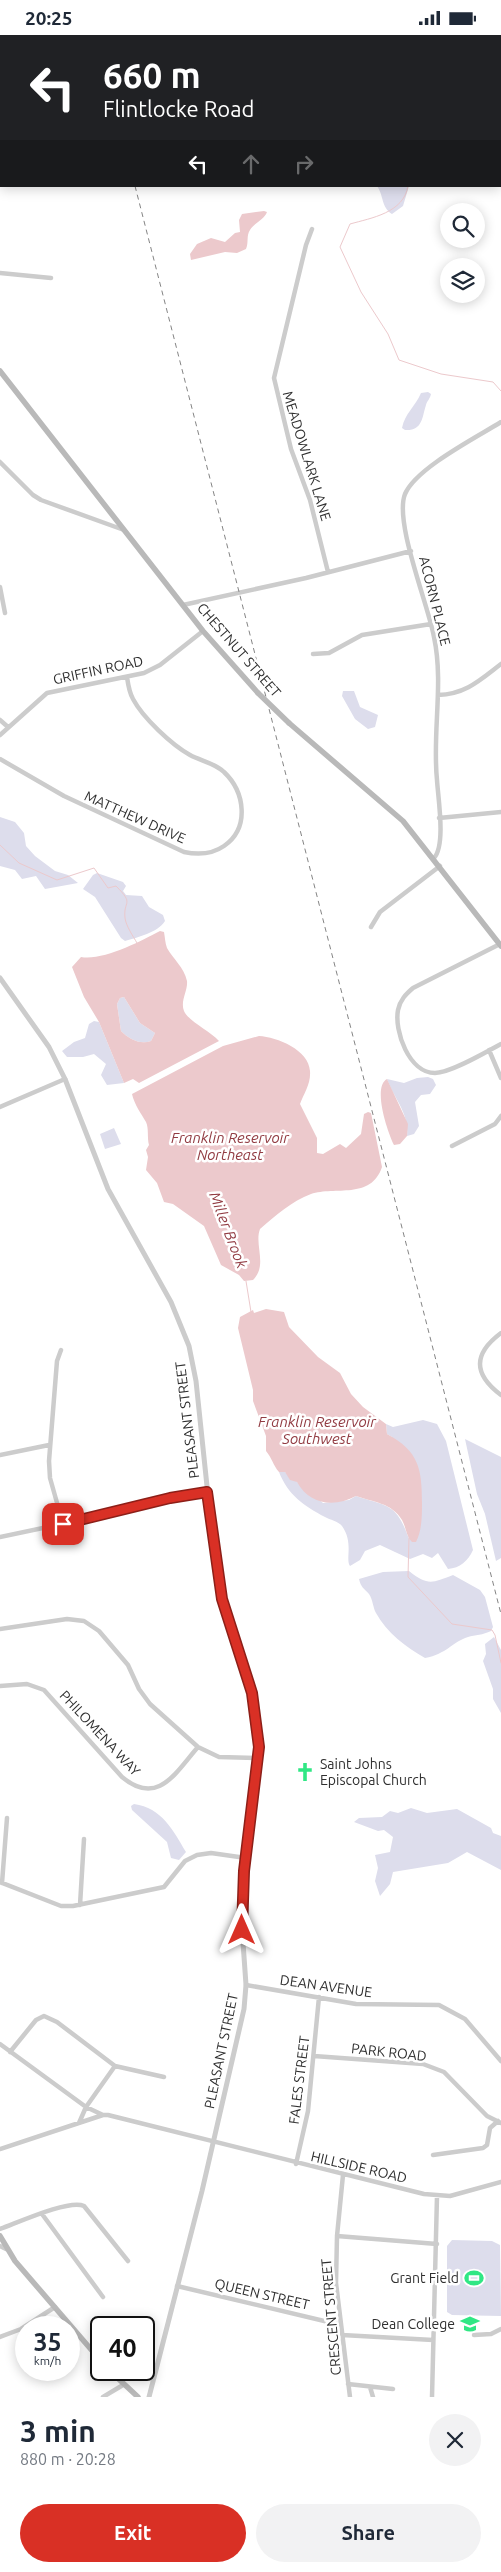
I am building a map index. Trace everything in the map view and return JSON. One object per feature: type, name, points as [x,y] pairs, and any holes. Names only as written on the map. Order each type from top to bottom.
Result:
[{"type":"main road","name":"CHESTNUT STREET","points":[[0,371],[203,631],[258,693],[289,723],[403,821],[500,942]]},
{"type":"main road","points":[[0,2236],[3,2248],[90,2348]]},
{"type":"main road","points":[[119,2381],[138,2397]]},
{"type":"street","name":"MEADOWLARK LANE","points":[[312,229],[306,245],[274,377],[291,449],[308,495],[328,573]]},
{"type":"street","points":[[0,273],[51,278]]},
{"type":"street","points":[[411,551],[403,513],[406,493],[413,481],[433,465],[501,422]]},
{"type":"street","points":[[0,461],[33,495],[41,500],[126,530]]},
{"type":"street","name":"ACORN PLACE","points":[[183,605],[328,573],[411,551],[437,650],[436,779],[440,845],[434,858]]},
{"type":"street","points":[[0,589],[6,613]]},
{"type":"street","points":[[313,654],[329,653],[362,635],[431,624]]},
{"type":"street","name":"GRIFFIN ROAD","points":[[0,735],[47,693],[127,677],[155,668],[203,631]]},
{"type":"street","points":[[438,695],[449,695],[470,688],[501,664]]},
{"type":"street","name":"MATTHEW DRIVE","points":[[0,759],[64,796],[184,852],[205,854],[225,845],[235,835],[241,820],[242,806],[237,790],[221,769],[185,752],[170,741],[136,705],[131,695],[127,677]]},
{"type":"street","points":[[0,720],[8,727]]},
{"type":"street","points":[[439,819],[501,812]]},
{"type":"street","points":[[371,927],[380,912],[440,866]]},
{"type":"street","points":[[500,942],[413,988],[403,997],[398,1013],[404,1044],[411,1060],[422,1069],[441,1073],[501,1043]]},
{"type":"street","name":"PLEASANT STREET","points":[[0,978],[45,1039],[65,1079],[108,1189],[171,1303],[189,1346],[196,1381],[207,1492],[222,1599],[244,1663],[257,1715],[259,1758],[241,1914],[246,1985],[244,2009],[149,2397]]},
{"type":"street","points":[[489,1050],[501,1078]]},
{"type":"street","points":[[0,1107],[65,1079]]},
{"type":"street","points":[[452,1146],[494,1124],[501,1117]]},
{"type":"street","points":[[501,1333],[489,1342],[482,1351],[480,1369],[487,1385],[501,1395]]},
{"type":"street","points":[[61,1350],[57,1361],[49,1445],[50,1478],[63,1524]]},
{"type":"street","points":[[0,1455],[49,1445]]},
{"type":"street","points":[[0,1537],[170,1498],[207,1492]]},
{"type":"street","points":[[0,1629],[77,1619],[92,1625],[128,1665],[144,1697],[198,1747],[219,1757],[259,1758]]},
{"type":"street","name":"PHILOMENA WAY","points":[[0,1686],[27,1684],[44,1690],[122,1777],[136,1787],[151,1789],[163,1785],[198,1747]]},
{"type":"street","points":[[7,1818],[1,1883],[60,1906],[80,1905],[164,1887],[185,1861],[197,1855],[212,1853],[246,1858]]},
{"type":"street","points":[[80,1905],[84,1839]]},
{"type":"street","name":"DEAN AVENUE","points":[[246,1985],[356,2004],[439,2005],[465,2019],[501,2061]]},
{"type":"street","name":"FALES STREET","points":[[296,2164],[308,2111],[319,1997]]},
{"type":"street","points":[[10,2052],[36,2019],[44,2016],[56,2022],[115,2066],[164,2077]]},
{"type":"street","name":"HILLSIDE ROAD","points":[[0,2044],[86,2107],[103,2115],[296,2164],[437,2196],[450,2196],[501,2182]]},
{"type":"street","name":"PARK ROAD","points":[[314,2056],[423,2064],[444,2072],[487,2116],[499,2122]]},
{"type":"street","points":[[79,2123],[86,2107],[115,2066]]},
{"type":"street","points":[[0,2149],[103,2115]]},
{"type":"street","points":[[433,2155],[483,2148],[486,2145],[490,2128],[499,2122]]},
{"type":"street","name":"CRESCENT STREET","points":[[343,2175],[337,2236],[336,2283],[350,2397]]},
{"type":"street","points":[[432,2397],[437,2196]]},
{"type":"street","points":[[0,2229],[76,2204],[84,2206],[128,2261]]},
{"type":"street","points":[[42,2215],[103,2297]]},
{"type":"street","points":[[337,2236],[437,2244]]},
{"type":"street","name":"QUEEN STREET","points":[[177,2286],[341,2325]]},
{"type":"street","points":[[0,2337],[34,2322],[55,2307]]},
{"type":"street","points":[[474,2335],[491,2334],[500,2330]]},
{"type":"street","points":[[342,2335],[433,2340]]},
{"type":"street","points":[[348,2384],[392,2389]]},
{"type":"street","points":[[103,2397],[123,2385]]},
{"type":"street","points":[[370,2387],[373,2397]]},
{"type":"shaded area","points":[[378,187],[409,187],[403,206],[392,214],[384,205]]},
{"type":"shaded area","points":[[428,392],[431,394],[421,422],[411,430],[405,430],[402,428],[408,414],[421,393]]},
{"type":"shaded area","points":[[343,691],[354,691],[360,707],[378,715],[375,727],[368,729],[355,719],[342,696]]},
{"type":"shaded area","points":[[0,817],[15,822],[24,833],[26,846],[35,856],[55,871],[68,875],[78,883],[45,889],[36,876],[22,879],[15,870],[0,866]]},
{"type":"shaded area","points":[[97,873],[123,882],[126,886],[123,891],[126,895],[142,896],[149,907],[163,915],[165,921],[162,925],[152,932],[141,936],[125,941],[121,938],[95,897],[83,889],[93,875]]},
{"type":"shaded area","points":[[124,997],[140,1023],[155,1033],[151,1041],[135,1041],[121,1031],[117,1004],[120,998]]},
{"type":"shaded area","points":[[94,1021],[99,1022],[124,1083],[107,1085],[101,1075],[106,1064],[94,1054],[83,1057],[67,1057],[62,1051],[74,1042],[85,1038],[89,1024]]},
{"type":"shaded area","points":[[428,1077],[433,1079],[436,1085],[430,1094],[421,1095],[415,1102],[419,1126],[414,1134],[407,1136],[404,1113],[387,1079],[404,1083],[417,1078]]},
{"type":"shaded area","points":[[114,1128],[121,1144],[105,1149],[100,1134]]},
{"type":"shaded area","points":[[423,1420],[437,1424],[446,1441],[473,1550],[463,1563],[448,1569],[438,1553],[432,1558],[423,1554],[410,1559],[380,1545],[365,1551],[360,1560],[350,1566],[348,1538],[342,1526],[310,1509],[298,1499],[287,1487],[279,1472],[285,1472],[323,1503],[349,1500],[356,1496],[390,1508],[400,1519],[409,1539],[392,1437],[387,1434],[386,1424],[393,1427]]},
{"type":"shaded area","points":[[465,1439],[501,1457],[501,1558],[496,1561],[485,1514],[477,1494]]},
{"type":"shaded area","points":[[409,1571],[421,1579],[430,1582],[453,1575],[480,1590],[485,1597],[493,1627],[491,1631],[462,1639],[439,1654],[425,1658],[404,1644],[380,1620],[369,1594],[359,1579],[383,1572]]},
{"type":"shaded area","points":[[494,1637],[501,1650],[501,1713],[493,1699],[493,1689],[483,1661],[486,1654],[485,1644]]},
{"type":"shaded area","points":[[134,1804],[152,1810],[166,1821],[186,1852],[179,1860],[171,1858],[167,1842],[132,1810],[131,1806]]},
{"type":"shaded area","points":[[411,1808],[427,1813],[457,1809],[491,1828],[493,1833],[501,1836],[501,1870],[467,1852],[448,1863],[393,1872],[390,1884],[380,1896],[375,1881],[378,1868],[375,1855],[390,1852],[393,1837],[384,1830],[378,1831],[354,1822],[359,1818],[382,1817],[390,1811],[398,1813]]},
{"type":"shaded area","name":"Grant Field","points":[[452,2240],[492,2241],[500,2245],[501,2316],[452,2315],[447,2312],[447,2246]]},
{"type":"water","points":[[267,212],[266,215],[249,232],[246,249],[237,253],[225,252],[191,260],[190,254],[197,244],[211,238],[225,242],[235,233],[240,232],[239,220],[242,214]]},
{"type":"water","points":[[160,931],[164,932],[167,948],[186,976],[187,985],[183,1007],[186,1015],[219,1041],[139,1083],[133,1079],[124,1083],[99,1022],[84,997],[72,967],[81,957],[100,956],[111,953]],"holes":[[[124,997],[140,1023],[155,1033],[151,1041],[135,1041],[121,1031],[117,1004],[120,998]]]},
{"type":"water","name":"Franklin Reservoir Northeast","points":[[259,1036],[274,1039],[291,1046],[304,1057],[308,1064],[310,1071],[309,1080],[300,1104],[317,1138],[317,1153],[323,1154],[340,1144],[346,1148],[361,1134],[364,1114],[368,1112],[371,1113],[382,1167],[377,1177],[370,1184],[351,1190],[311,1194],[290,1205],[272,1219],[260,1229],[258,1242],[260,1268],[253,1280],[244,1281],[239,1275],[221,1265],[204,1226],[173,1204],[164,1202],[157,1183],[146,1170],[148,1157],[146,1150],[149,1145],[147,1127],[132,1094],[223,1046]]},
{"type":"water","points":[[387,1079],[408,1124],[407,1136],[400,1144],[394,1145],[385,1121],[381,1100],[383,1084]]},
{"type":"water","name":"Franklin Reservoir Southwest","points":[[266,1309],[284,1312],[289,1327],[318,1357],[340,1373],[351,1394],[363,1407],[386,1424],[387,1434],[398,1440],[412,1454],[419,1471],[422,1491],[421,1523],[416,1542],[410,1540],[398,1514],[388,1507],[356,1496],[348,1500],[332,1503],[316,1500],[302,1490],[297,1482],[290,1480],[285,1472],[279,1472],[277,1469],[266,1451],[266,1436],[253,1401],[253,1390],[238,1328],[240,1317],[253,1310],[254,1313]]},
{"type":"waterway","points":[[408,187],[405,195],[393,208],[377,216],[350,224],[340,247],[361,292],[388,334],[399,360],[441,374],[493,382],[501,391]]},
{"type":"waterway","name":"Miller Brook","points":[[0,845],[19,863],[57,880],[94,868],[108,888],[116,886],[125,896],[127,900],[126,921],[137,943]]},
{"type":"waterway","name":"Miller Brook","points":[[246,1281],[251,1312]]},
{"type":"waterway","name":"Miller Brook","points":[[409,1538],[408,1577],[452,1624],[492,1630],[495,1635],[501,1663]]},
{"type":"railway","points":[[135,187],[501,1614]]},
{"type":"place","name":"Saint Johns Episcopal Church","points":[[305,1772]]},
{"type":"place","name":"Grant Field","points":[[474,2278]]},
{"type":"place","name":"Dean College","points":[[470,2324]]},
{"type":"route","points":[[63,1524],[170,1498],[207,1492],[214,1553],[222,1599],[244,1663],[257,1715],[258,1769],[244,1871],[241,1914],[242,1930]]}]
